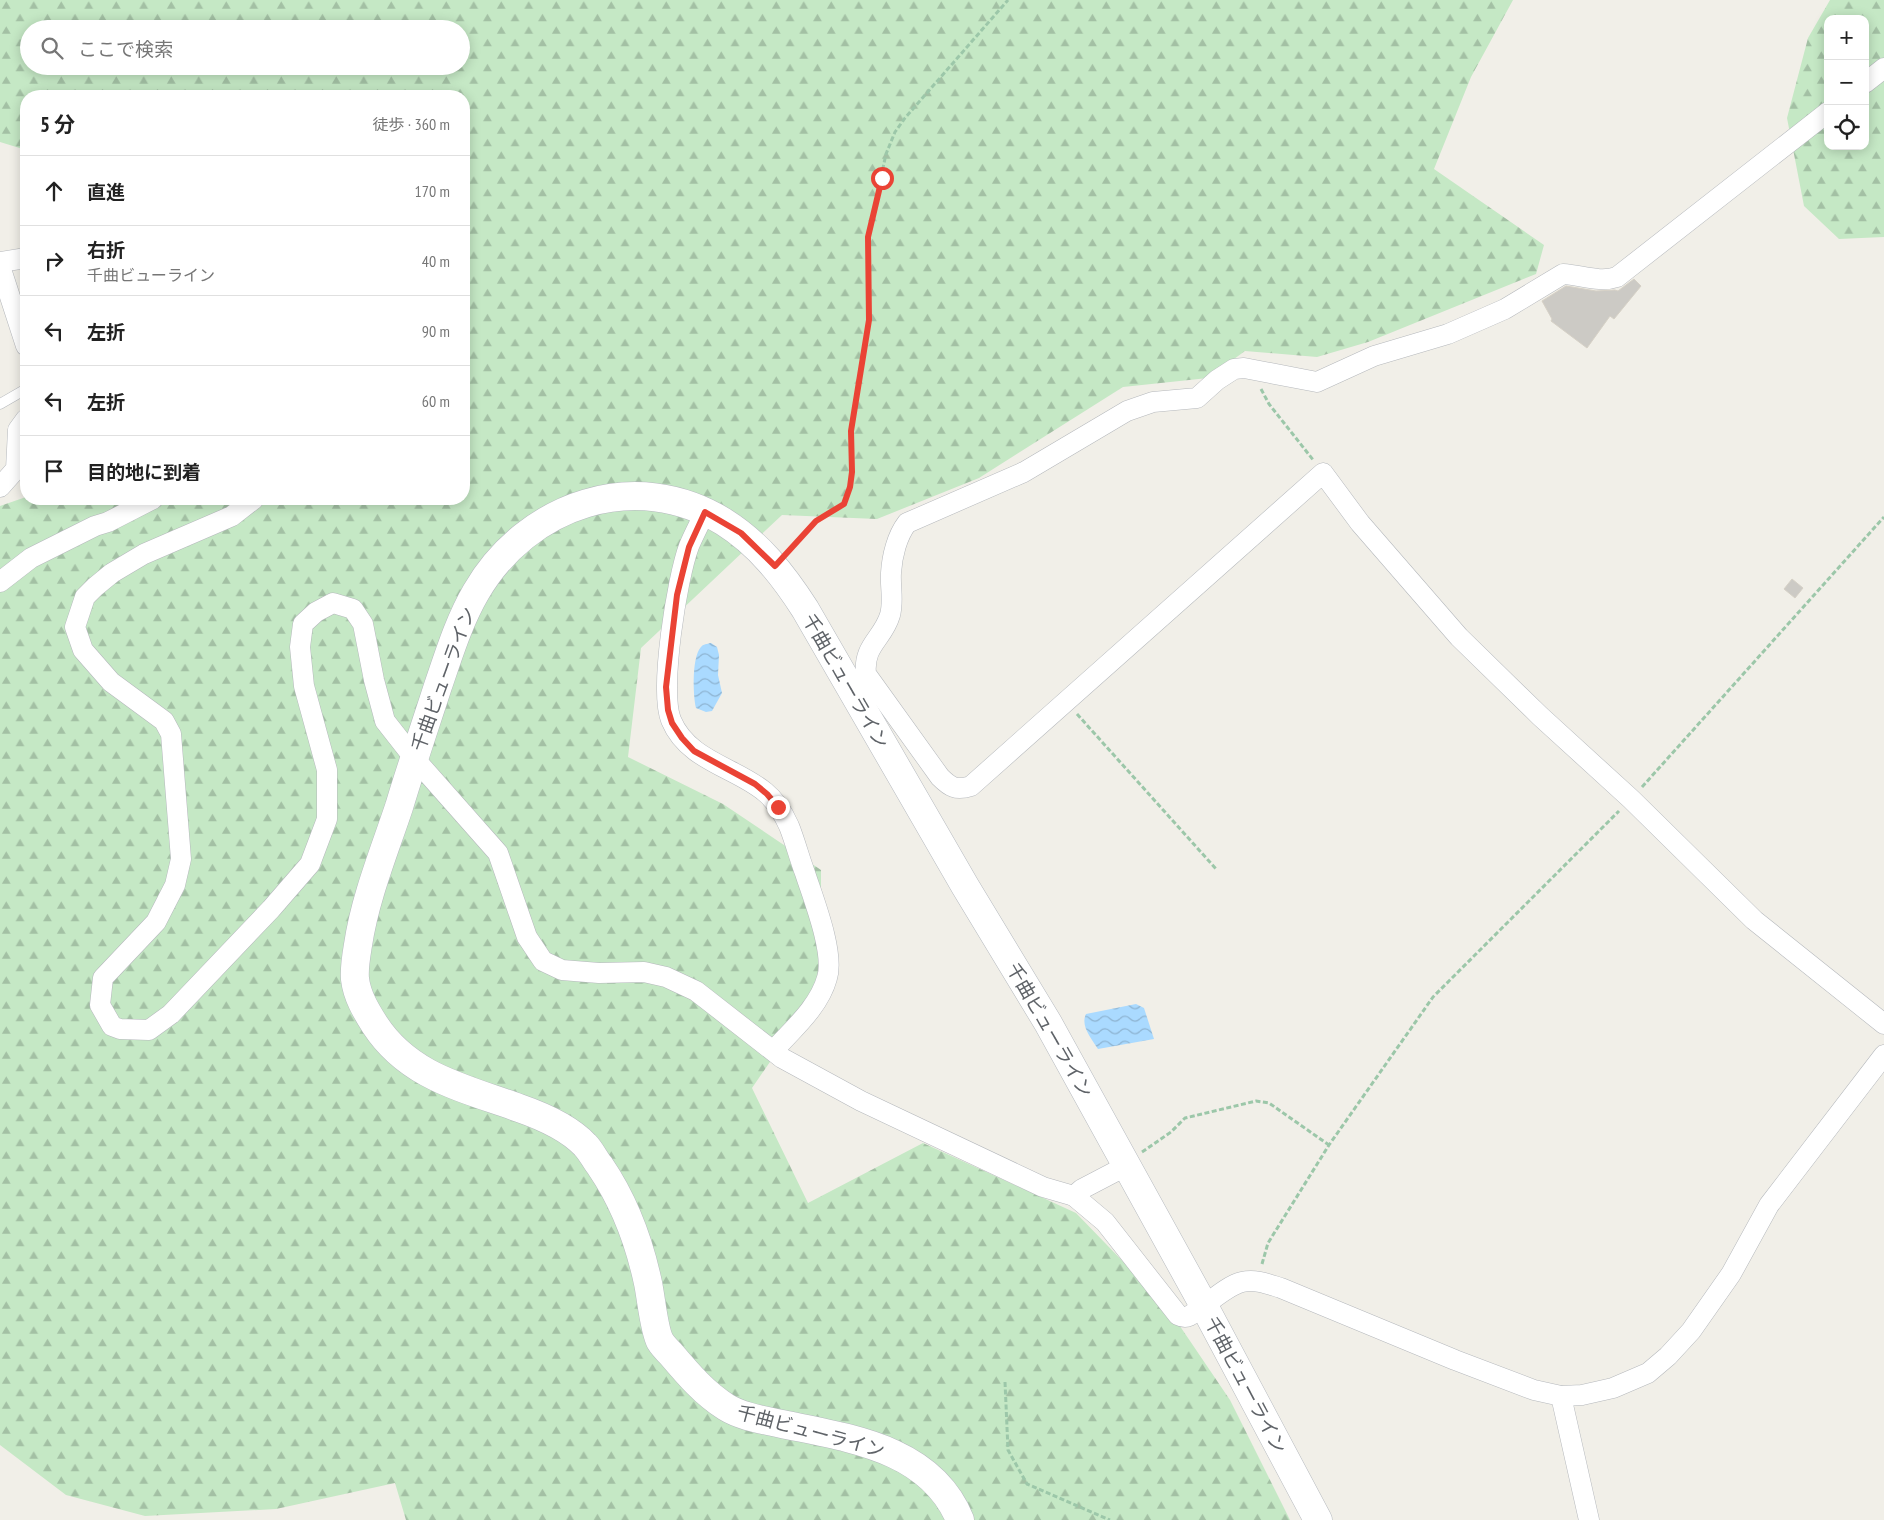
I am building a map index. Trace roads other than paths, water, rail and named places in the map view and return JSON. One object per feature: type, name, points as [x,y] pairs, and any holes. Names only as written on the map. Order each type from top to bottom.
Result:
[{"type":"street","points":[[1869,79],[1884,68]]},
{"type":"street","points":[[1824,115],[1618,277],[1610,280],[1599,280],[1563,274],[1505,309],[1448,334],[1374,356],[1317,382],[1258,370],[1234,369],[1217,380],[1197,398],[1153,402],[1127,411],[1024,472],[907,523],[899,533],[891,573],[892,599],[890,615],[884,630],[867,653],[865,664],[866,674],[940,777],[951,788],[960,790],[971,786],[1323,473],[1360,523],[1459,637],[1540,716],[1631,799],[1754,920],[1884,1024]]},
{"type":"street","points":[[20,259],[0,264],[20,327]]},
{"type":"street","points":[[0,487],[16,469],[18,430],[20,427]]},
{"type":"street","name":"千曲ビューライン","points":[[960,1520],[942,1488],[916,1466],[887,1450],[857,1440],[761,1420],[729,1409],[697,1384],[659,1340],[646,1277],[628,1216],[612,1183],[585,1145],[562,1128],[535,1114],[443,1081],[422,1071],[404,1057],[380,1033],[364,1008],[355,984],[354,969],[360,930],[414,758],[457,632],[475,593],[498,561],[522,536],[540,523],[560,513],[579,506],[628,496],[654,497],[680,502],[705,512],[741,533],[775,566],[804,608],[965,886],[1048,1023],[1203,1304],[1318,1520]]},
{"type":"street","points":[[0,582],[31,558],[141,505]]},
{"type":"street","points":[[246,505],[232,516],[144,554],[112,573],[85,597],[75,627],[83,650],[94,664],[112,682],[164,721],[172,734],[181,859],[175,885],[156,922],[103,978],[100,1005],[112,1026],[120,1030],[149,1030],[171,1014],[271,909],[310,864],[327,819],[327,770],[304,686],[300,647],[303,624],[316,612],[333,602],[353,609],[363,624],[374,680],[385,721],[414,758],[498,853],[527,936],[544,960],[562,970],[599,973],[644,972],[666,977],[696,991],[782,1058],[861,1101],[1044,1187],[1074,1196],[1105,1222],[1178,1315],[1183,1317],[1188,1316],[1203,1304],[1240,1283],[1257,1281],[1281,1288],[1455,1360],[1534,1390],[1561,1396],[1582,1395],[1613,1388],[1648,1373],[1668,1356],[1692,1331],[1731,1274],[1769,1206],[1884,1055]]},
{"type":"street","points":[[705,512],[689,547],[677,595],[666,687],[668,710],[672,723],[694,751],[755,784],[778,807],[789,825],[826,936],[828,976],[822,994],[774,1050]]},
{"type":"street","points":[[1074,1196],[1126,1166]]},
{"type":"street","points":[[1561,1396],[1589,1520]]},
{"type":"lane","points":[[0,404],[20,392]]},
{"type":"water","points":[[711,643],[717,647],[719,655],[718,675],[722,693],[712,711],[706,712],[696,708],[694,675],[696,657],[699,650],[703,645]]},
{"type":"water","points":[[1136,1004],[1144,1008],[1154,1039],[1098,1049],[1084,1023],[1086,1014]]}]
